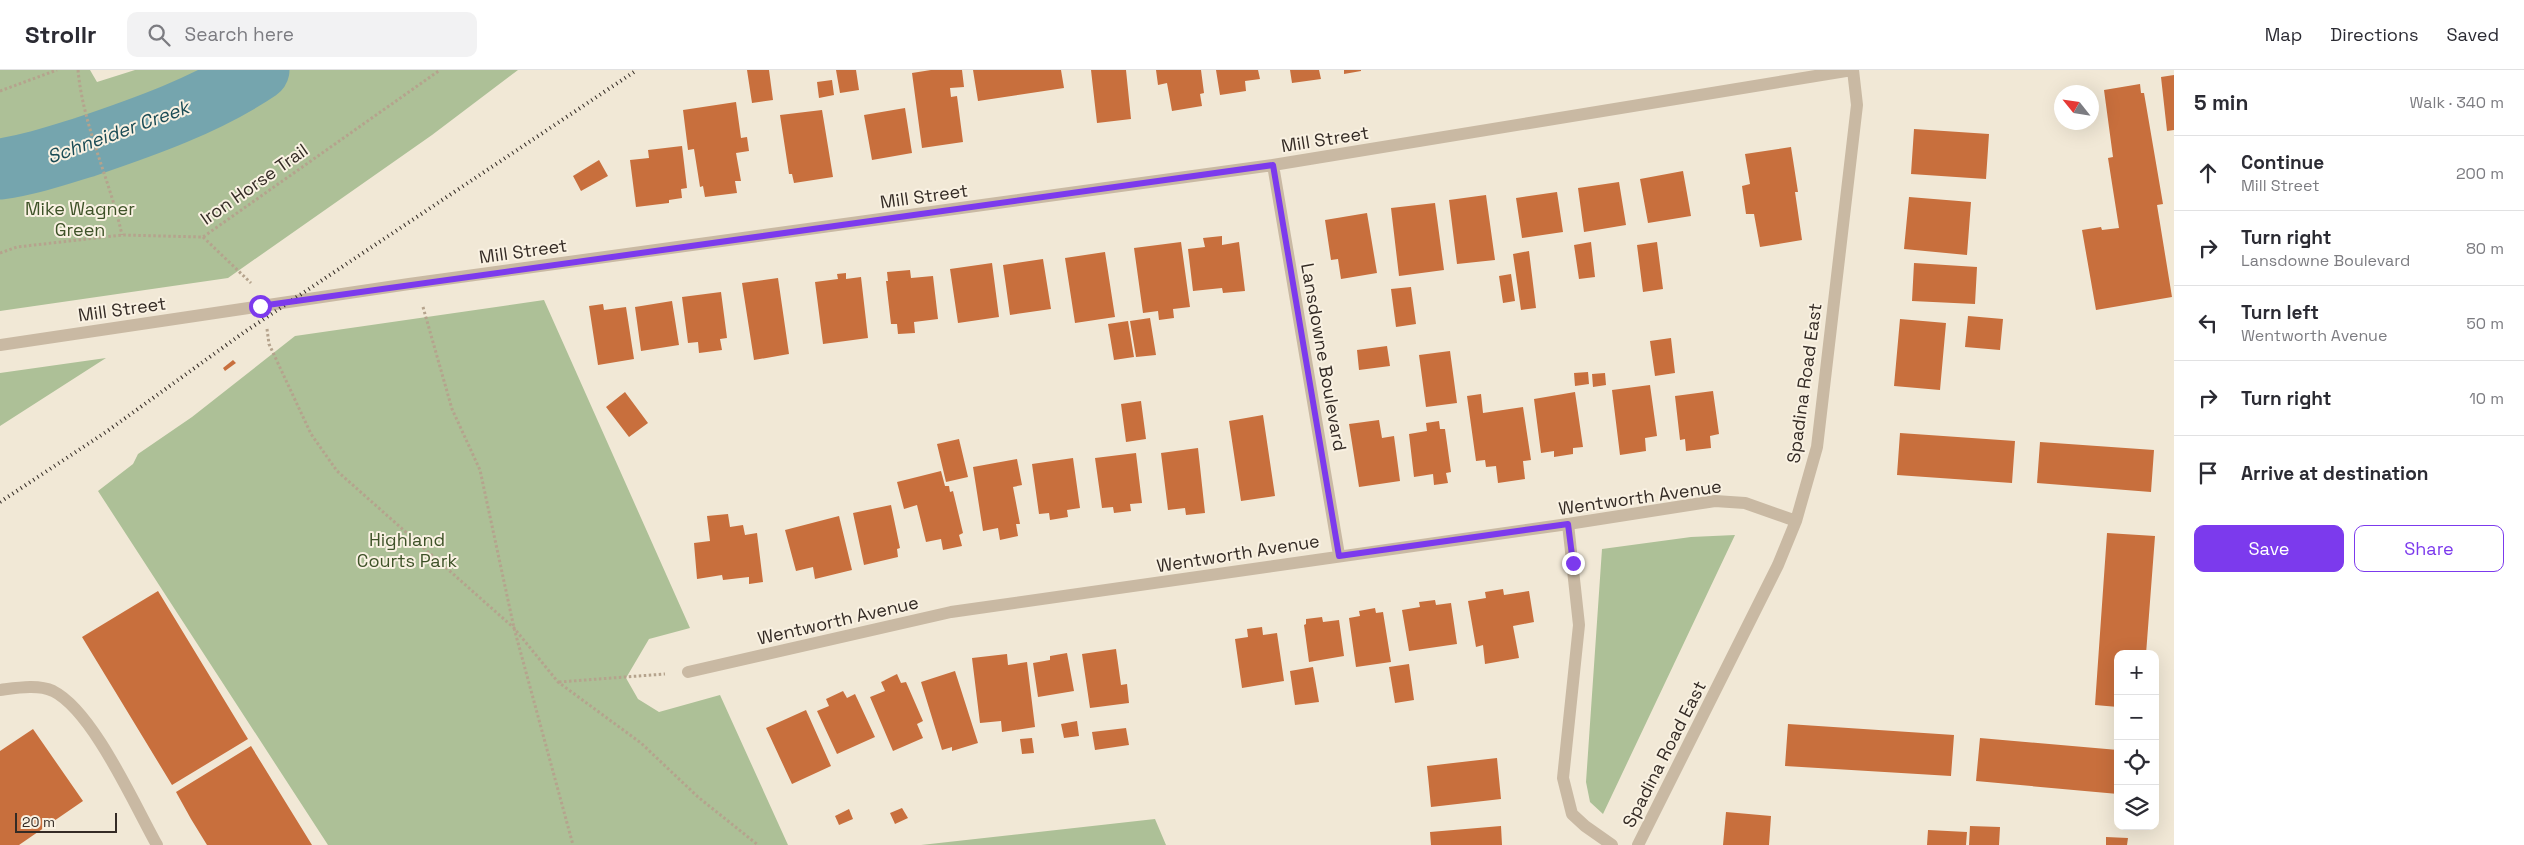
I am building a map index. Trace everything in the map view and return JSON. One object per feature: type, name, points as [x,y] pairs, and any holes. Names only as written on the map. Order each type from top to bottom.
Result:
[{"type":"street","name":"Mill Street","points":[[0,345],[409,284],[1273,165],[1852,70]]},
{"type":"street","name":"Spadina Road East","points":[[1638,845],[1759,604],[1796,521],[1817,447],[1857,105],[1852,70]]},
{"type":"street","name":"Lansdowne Boulevard","points":[[1273,165],[1339,556]]},
{"type":"street","name":"Wentworth Avenue","points":[[688,672],[951,612],[1568,524],[1715,501],[1745,504],[1796,521]]},
{"type":"street","points":[[1568,524],[1580,625],[1563,778],[1572,814],[1585,826],[1612,845]]},
{"type":"street","points":[[0,690],[25,687],[51,690],[72,703],[92,729],[156,845]]},
{"type":"path","points":[[0,91],[57,70]]},
{"type":"path","points":[[78,70],[80,93],[115,204],[122,235]]},
{"type":"path","name":"Iron Horse Trail","points":[[0,253],[17,247],[122,235],[203,237],[440,70]]},
{"type":"path","points":[[203,237],[252,285]]},
{"type":"path","points":[[423,307],[452,409],[480,470],[514,628],[573,845]]},
{"type":"path","points":[[267,323],[269,344],[311,434],[337,471],[514,628],[558,682],[641,743],[698,797],[758,845]]},
{"type":"path","points":[[558,682],[688,672]]},
{"type":"green space","name":"Mike Wagner Green","points":[[0,70],[90,70],[97,82],[135,70],[518,70],[432,135],[228,278],[0,311]]},
{"type":"green space","name":"Highland Courts Park","points":[[544,300],[690,628],[649,639],[626,678],[638,699],[659,712],[720,695],[788,845],[328,845],[98,491],[133,464],[138,454],[192,417],[295,336]]},
{"type":"green space","points":[[106,358],[0,426],[0,373]]},
{"type":"green space","points":[[1735,535],[1603,814],[1590,802],[1586,782],[1602,549],[1691,537]]},
{"type":"green space","points":[[1155,819],[1166,845],[921,845]]},
{"type":"building","points":[[747,70],[769,70],[773,100],[752,103]]},
{"type":"building","points":[[836,70],[856,70],[859,90],[840,93]]},
{"type":"building","points":[[931,70],[962,70],[964,87],[950,88],[951,97],[957,96],[963,142],[922,148],[912,73]]},
{"type":"building","points":[[973,70],[1061,70],[1064,88],[978,101]]},
{"type":"building","points":[[1091,70],[1126,70],[1131,119],[1097,123]]},
{"type":"building","points":[[1156,70],[1201,70],[1204,93],[1200,94],[1202,106],[1172,111],[1167,83],[1158,85]]},
{"type":"building","points":[[1216,70],[1258,70],[1260,79],[1245,81],[1246,91],[1220,95]]},
{"type":"building","points":[[1290,70],[1319,70],[1321,79],[1292,83]]},
{"type":"building","points":[[1344,70],[1361,70],[1361,71],[1344,74]]},
{"type":"building","points":[[2174,75],[2174,130],[2167,131],[2161,77]]},
{"type":"building","points":[[832,80],[834,95],[819,98],[817,82]]},
{"type":"building","points":[[2140,84],[2141,93],[2144,93],[2163,204],[2157,205],[2172,297],[2096,310],[2082,230],[2101,227],[2102,230],[2119,228],[2108,158],[2113,157],[2104,90]]},
{"type":"building","points":[[736,102],[741,138],[747,137],[749,151],[736,153],[741,181],[735,181],[737,193],[705,197],[703,186],[700,187],[694,149],[688,150],[683,110]]},
{"type":"building","points":[[905,108],[912,153],[872,160],[864,115]]},
{"type":"building","points":[[822,110],[833,177],[794,183],[792,174],[789,174],[780,115]]},
{"type":"building","points":[[1914,129],[1989,134],[1986,179],[1911,174]]},
{"type":"building","points":[[682,146],[687,188],[681,189],[682,198],[669,200],[669,203],[636,207],[630,160],[649,158],[648,150]]},
{"type":"building","points":[[1791,147],[1798,192],[1795,192],[1802,240],[1760,247],[1754,214],[1746,214],[1742,186],[1750,184],[1745,154]]},
{"type":"building","points":[[599,160],[608,176],[581,191],[573,176]]},
{"type":"building","points":[[1683,171],[1691,216],[1648,223],[1640,179]]},
{"type":"building","points":[[1619,182],[1626,225],[1584,232],[1578,188]]},
{"type":"building","points":[[1557,192],[1563,232],[1522,238],[1516,198]]},
{"type":"building","points":[[1486,195],[1495,260],[1457,264],[1449,200]]},
{"type":"building","points":[[1909,197],[1971,202],[1967,255],[1904,249]]},
{"type":"building","points":[[1435,203],[1444,270],[1399,276],[1391,208]]},
{"type":"building","points":[[1367,213],[1377,273],[1341,279],[1338,259],[1331,260],[1325,220]]},
{"type":"building","points":[[1222,236],[1222,245],[1239,242],[1245,291],[1223,293],[1222,288],[1193,291],[1188,249],[1205,247],[1203,238]]},
{"type":"building","points":[[1181,242],[1190,307],[1173,309],[1174,318],[1159,320],[1158,311],[1143,313],[1134,248]]},
{"type":"building","points":[[1591,242],[1595,277],[1579,279],[1574,245]]},
{"type":"building","points":[[1657,242],[1663,289],[1643,292],[1637,245]]},
{"type":"building","points":[[1529,251],[1536,308],[1521,310],[1513,254]]},
{"type":"building","points":[[1105,252],[1115,317],[1075,323],[1065,258]]},
{"type":"building","points":[[1043,259],[1051,309],[1010,315],[1003,265]]},
{"type":"building","points":[[992,263],[999,317],[958,323],[950,269]]},
{"type":"building","points":[[1914,263],[1977,267],[1975,304],[1912,301]]},
{"type":"building","points":[[910,270],[911,278],[933,276],[938,319],[914,322],[915,333],[898,334],[897,324],[891,324],[886,281],[888,281],[887,272]]},
{"type":"building","points":[[846,273],[846,279],[861,277],[868,338],[823,344],[815,282],[838,279],[837,274]]},
{"type":"building","points":[[1511,274],[1515,301],[1503,303],[1499,276]]},
{"type":"building","points":[[778,278],[789,354],[754,360],[742,283]]},
{"type":"building","points":[[1411,287],[1416,324],[1396,327],[1391,289]]},
{"type":"building","points":[[721,292],[727,338],[720,339],[722,350],[699,353],[698,342],[688,343],[682,297]]},
{"type":"building","points":[[672,301],[679,345],[641,351],[635,307]]},
{"type":"building","points":[[603,304],[604,310],[626,307],[634,359],[598,365],[589,306]]},
{"type":"building","points":[[1968,316],[2003,319],[2000,350],[1965,347]]},
{"type":"building","points":[[1150,318],[1156,355],[1136,357],[1130,321]]},
{"type":"building","points":[[1900,319],[1946,323],[1940,390],[1894,386]]},
{"type":"building","points":[[1128,321],[1134,357],[1114,360],[1108,324]]},
{"type":"building","points":[[1671,338],[1675,373],[1655,376],[1650,341]]},
{"type":"building","points":[[1387,346],[1390,366],[1359,370],[1357,350]]},
{"type":"building","points":[[1450,351],[1457,403],[1426,407],[1419,355]]},
{"type":"building","points":[[233,360],[236,363],[225,371],[223,368]]},
{"type":"building","points":[[1588,372],[1589,384],[1575,386],[1574,373]]},
{"type":"building","points":[[1605,373],[1606,385],[1593,387],[1592,374]]},
{"type":"building","points":[[1650,385],[1657,436],[1645,438],[1646,451],[1620,455],[1612,390]]},
{"type":"building","points":[[1713,391],[1719,434],[1710,436],[1711,448],[1686,451],[1685,439],[1680,440],[1675,396]]},
{"type":"building","points":[[625,392],[648,423],[629,437],[606,407]]},
{"type":"building","points":[[1575,392],[1583,447],[1573,448],[1573,454],[1554,457],[1554,451],[1541,453],[1534,399]]},
{"type":"building","points":[[1481,394],[1483,413],[1523,407],[1531,460],[1523,461],[1525,479],[1498,483],[1496,466],[1486,467],[1485,460],[1476,461],[1467,396]]},
{"type":"building","points":[[1141,401],[1146,439],[1126,442],[1121,404]]},
{"type":"building","points":[[1263,415],[1275,496],[1241,501],[1229,421]]},
{"type":"building","points":[[1379,420],[1382,438],[1394,436],[1400,481],[1359,487],[1349,424]]},
{"type":"building","points":[[1439,421],[1440,429],[1445,429],[1451,472],[1446,473],[1448,483],[1434,485],[1433,474],[1414,477],[1409,434],[1427,431],[1426,423]]},
{"type":"building","points":[[1900,433],[2015,441],[2012,483],[1897,475]]},
{"type":"building","points":[[959,439],[968,477],[946,482],[937,444]]},
{"type":"building","points":[[2040,442],[2154,450],[2151,492],[2037,483]]},
{"type":"building","points":[[1198,448],[1205,513],[1186,515],[1185,508],[1168,510],[1161,453]]},
{"type":"building","points":[[1136,453],[1142,503],[1130,504],[1131,511],[1114,513],[1113,507],[1102,508],[1095,458]]},
{"type":"building","points":[[1073,458],[1080,508],[1067,510],[1068,517],[1050,520],[1049,513],[1039,514],[1032,464]]},
{"type":"building","points":[[1017,459],[1022,485],[1013,487],[1020,524],[1016,524],[1018,536],[1000,540],[998,528],[983,531],[973,467]]},
{"type":"building","points":[[941,471],[945,486],[949,486],[950,492],[953,491],[963,533],[959,535],[962,546],[943,550],[941,539],[926,542],[917,505],[904,509],[897,482]]},
{"type":"building","points":[[891,505],[900,548],[897,549],[898,557],[864,565],[853,513]]},
{"type":"building","points":[[728,514],[730,527],[743,525],[745,535],[757,533],[763,582],[749,584],[749,577],[723,580],[722,575],[697,579],[694,543],[710,541],[707,516]]},
{"type":"building","points":[[839,516],[852,570],[815,579],[813,567],[796,571],[785,530]]},
{"type":"building","points":[[2107,533],[2155,536],[2146,650],[2114,650],[2114,707],[2095,705]]},
{"type":"building","points":[[1503,589],[1504,595],[1529,591],[1534,622],[1513,626],[1519,658],[1485,664],[1483,645],[1476,647],[1468,601],[1486,598],[1485,592]]},
{"type":"building","points":[[158,591],[248,739],[172,785],[82,637]]},
{"type":"building","points":[[1435,600],[1436,605],[1451,603],[1457,644],[1409,651],[1402,610],[1420,607],[1419,602]]},
{"type":"building","points":[[1375,608],[1376,613],[1383,612],[1391,662],[1356,667],[1349,618],[1360,616],[1359,611]]},
{"type":"building","points":[[1322,617],[1323,622],[1339,620],[1344,656],[1309,662],[1304,625],[1306,624],[1306,619]]},
{"type":"building","points":[[1262,627],[1263,635],[1277,633],[1284,681],[1242,688],[1235,639],[1248,637],[1247,629]]},
{"type":"building","points":[[1116,649],[1121,685],[1127,684],[1129,703],[1090,708],[1082,654]]},
{"type":"building","points":[[1067,653],[1074,691],[1038,697],[1033,663],[1050,660],[1050,656]]},
{"type":"building","points":[[1007,654],[1008,665],[1027,662],[1035,727],[1002,732],[1001,721],[980,723],[972,658]]},
{"type":"building","points":[[1409,664],[1414,700],[1395,703],[1389,667]]},
{"type":"building","points":[[1313,667],[1319,702],[1295,705],[1290,671]]},
{"type":"building","points":[[955,671],[978,743],[952,751],[952,747],[942,750],[921,682]]},
{"type":"building","points":[[897,674],[901,683],[906,682],[923,721],[917,724],[923,738],[893,751],[870,697],[885,691],[881,682]]},
{"type":"building","points":[[843,691],[847,698],[855,694],[875,737],[837,754],[817,711],[829,706],[826,699]]},
{"type":"building","points":[[806,710],[831,766],[792,784],[766,728]]},
{"type":"building","points":[[1077,721],[1079,736],[1064,738],[1061,724]]},
{"type":"building","points":[[1788,724],[1954,735],[1951,776],[1785,766]]},
{"type":"building","points":[[1126,728],[1129,745],[1095,750],[1092,732]]},
{"type":"building","points":[[33,729],[83,801],[19,845],[0,845],[0,751]]},
{"type":"building","points":[[1032,738],[1034,753],[1022,754],[1020,739]]},
{"type":"building","points":[[1980,738],[2114,750],[2114,794],[1976,781]]},
{"type":"building","points":[[251,746],[312,845],[207,845],[176,792]]},
{"type":"building","points":[[1497,758],[1501,799],[1431,807],[1427,766]]},
{"type":"building","points":[[902,808],[908,818],[895,824],[890,813]]},
{"type":"building","points":[[849,809],[853,819],[839,825],[835,816]]},
{"type":"building","points":[[1726,812],[1771,816],[1769,845],[1723,845]]},
{"type":"building","points":[[1501,826],[1502,845],[1431,845],[1430,832]]},
{"type":"building","points":[[1970,826],[2000,827],[1999,845],[1969,845]]},
{"type":"building","points":[[1928,830],[1967,832],[1966,845],[1927,845]]},
{"type":"building","points":[[2106,837],[2128,838],[2127,845],[2106,845]]},
{"type":"waterway","name":"Schneider Creek","points":[[0,169],[53,157],[152,123],[218,94],[259,70]]},
{"type":"railway","points":[[0,502],[106,432],[243,333],[637,70]]},
{"type":"route","points":[[260,306],[1273,165],[1334,514],[1339,556],[1568,524],[1573,563]]}]
